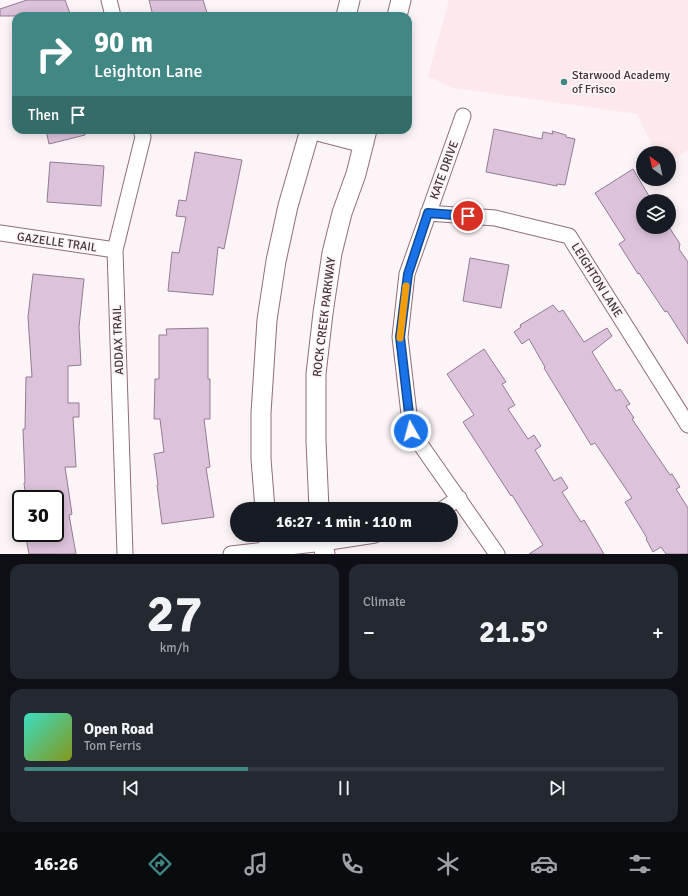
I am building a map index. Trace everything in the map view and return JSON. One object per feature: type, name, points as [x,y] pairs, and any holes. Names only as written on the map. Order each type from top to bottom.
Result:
[{"type":"street","points":[[109,0],[112,12]]},
{"type":"street","points":[[347,12],[350,0]]},
{"type":"street","points":[[398,12],[402,0]]},
{"type":"street","name":"KATE DRIVE","points":[[463,116],[408,274],[400,337],[411,431],[497,554]]},
{"type":"street","name":"ADDAX TRAIL","points":[[125,554],[115,250],[143,137],[142,134]]},
{"type":"street","points":[[264,502],[261,459],[261,413],[267,320],[276,261],[288,206],[309,134]]},
{"type":"street","points":[[348,134],[365,136]]},
{"type":"street","name":"ROCK CREEK PARKWAY","points":[[319,502],[316,441],[316,374],[323,313],[333,246],[342,213],[356,174],[365,136]]},
{"type":"street","name":"LEIGHTON LANE","points":[[428,213],[495,218],[569,236],[688,425]]},
{"type":"street","name":"GAZELLE TRAIL","points":[[0,233],[115,250]]},
{"type":"street","points":[[453,502],[459,498]]},
{"type":"street","points":[[231,554],[269,546],[323,544],[335,542]]},
{"type":"shaded area","name":"Starwood Academy of Frisco","points":[[449,0],[688,0],[688,150],[676,158],[676,146],[653,146],[637,114],[453,88],[428,76]]},
{"type":"building","points":[[27,0],[65,0],[70,12],[12,12],[12,16],[0,16],[0,9]]},
{"type":"building","points":[[149,0],[203,0],[207,12],[152,12]]},
{"type":"building","points":[[494,129],[542,139],[543,132],[553,134],[552,131],[575,139],[565,185],[557,184],[557,186],[486,172]]},
{"type":"building","points":[[47,134],[85,134],[85,135],[49,144]]},
{"type":"building","points":[[195,152],[242,160],[224,249],[218,247],[213,295],[168,291],[172,252],[179,253],[186,217],[176,216],[179,200],[186,201]]},
{"type":"building","points":[[50,162],[104,166],[101,206],[47,202]]},
{"type":"building","points":[[633,169],[636,174],[636,186],[643,186],[648,194],[636,194],[636,234],[674,234],[680,244],[679,249],[688,262],[688,344],[667,311],[665,312],[619,244],[625,240],[595,193]]},
{"type":"building","points":[[470,258],[509,265],[501,308],[463,301]]},
{"type":"building","points":[[33,274],[84,279],[79,327],[81,365],[68,366],[68,403],[79,403],[79,417],[73,417],[76,467],[65,467],[72,514],[69,515],[76,554],[29,554],[27,542],[64,542],[64,490],[25,490],[23,429],[25,429],[26,377],[32,377],[28,317]]},
{"type":"building","points":[[553,305],[559,312],[563,310],[584,342],[607,328],[612,336],[592,352],[616,391],[620,389],[630,404],[626,406],[634,418],[632,419],[670,475],[672,474],[680,487],[676,489],[688,508],[688,554],[666,554],[661,547],[653,552],[646,539],[647,538],[625,502],[632,498],[595,443],[591,445],[544,368],[545,367],[529,339],[522,344],[514,332],[521,327],[520,325]]},
{"type":"building","points":[[208,328],[210,419],[204,419],[210,467],[206,468],[214,517],[162,524],[154,454],[164,452],[160,419],[154,419],[155,379],[159,379],[159,335],[167,335],[166,329]]},
{"type":"building","points":[[484,349],[506,382],[502,384],[515,405],[508,409],[528,439],[534,435],[541,446],[535,450],[554,481],[561,477],[568,488],[562,492],[581,522],[584,520],[604,554],[529,554],[543,545],[512,495],[511,496],[463,422],[474,415],[447,374]]},
{"type":"slow traffic","points":[[400,338],[406,286]]},
{"type":"place","name":"Starwood Academy of Frisco","points":[[564,82]]},
{"type":"route","points":[[411,431],[400,337],[408,274],[428,213],[468,216]]}]
